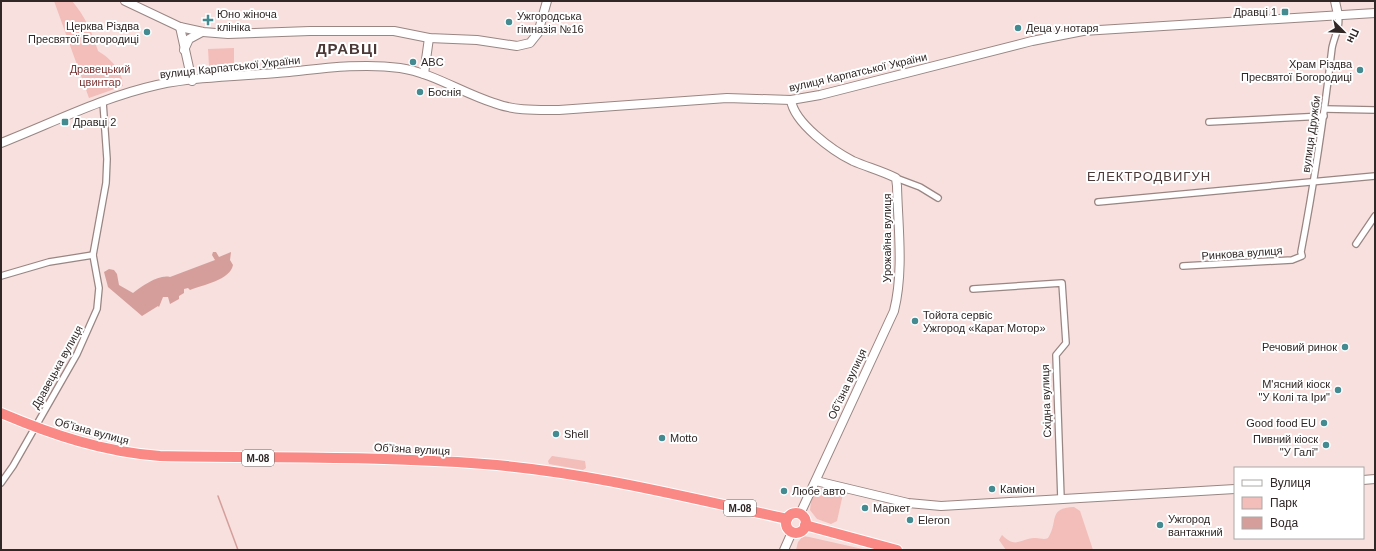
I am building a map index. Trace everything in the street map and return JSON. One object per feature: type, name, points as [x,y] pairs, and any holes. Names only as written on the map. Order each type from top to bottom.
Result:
[{"type":"highway","name":"М-08","points":[[1,413],[35,428]]},
{"type":"highway","name":"Обʼїзна вулиця","points":[[35,428],[106,449],[139,455],[374,459],[491,465],[594,478],[650,488],[787,519]]},
{"type":"highway","points":[[791,514],[800,514],[805,519],[805,525],[802,531],[792,532],[786,525],[787,519],[791,514]]},
{"type":"highway","points":[[805,525],[897,550]]},
{"type":"street","points":[[125,1],[180,27],[203,32],[228,34],[310,31],[394,31],[429,38],[477,40],[517,46],[530,43],[538,33],[547,1]]},
{"type":"street","points":[[1336,1],[1338,15]]},
{"type":"street","name":"вулиця Карпатської України","points":[[1,143],[103,102],[156,86],[192,81],[360,66],[401,68],[424,74],[494,104],[534,110],[566,110],[727,98],[794,100],[820,95],[1063,34],[1118,28],[1375,13]]},
{"type":"street","name":"вулиця Дружби","points":[[1302,256],[1301,252],[1324,116],[1333,42],[1340,21],[1338,15]]},
{"type":"street","points":[[180,27],[192,81]]},
{"type":"street","points":[[184,50],[189,39],[194,35],[203,32]]},
{"type":"street","points":[[424,74],[429,38]]},
{"type":"street","name":"Урожайна вулиця","points":[[794,100],[794,110],[805,124],[832,148],[853,160],[920,187],[938,198]]},
{"type":"street","name":"Дравецька вулиця","points":[[1,483],[35,428],[77,354],[98,309],[99,288],[93,255],[106,183],[107,159],[103,102]]},
{"type":"street","points":[[1325,109],[1375,110]]},
{"type":"street","points":[[1210,122],[1324,116]]},
{"type":"street","points":[[1098,202],[1274,186],[1314,180],[1375,176]]},
{"type":"street","name":"Урожайна вулиця","points":[[896,178],[899,267],[897,298]]},
{"type":"street","points":[[1356,244],[1375,216]]},
{"type":"street","points":[[1,276],[49,262],[93,255]]},
{"type":"street","name":"Ринкова вулиця","points":[[1183,266],[1292,260],[1302,256]]},
{"type":"street","name":"Східна вулиця","points":[[974,289],[1062,283],[1066,342],[1056,355],[1061,499]]},
{"type":"street","name":"Обʼїзна вулиця","points":[[800,514],[889,322],[897,298]]},
{"type":"street","points":[[1364,480],[1375,479]]},
{"type":"street","points":[[816,481],[908,503],[941,506],[975,502],[1061,499],[1234,489]]},
{"type":"street","points":[[784,550],[792,532]]},
{"type":"green space","name":"Дравецький цвинтар","points":[[54,1],[72,1],[81,12],[88,24],[98,51],[107,57],[118,70],[121,75],[123,86],[89,98]]},
{"type":"green space","points":[[234,48],[234,65],[209,66],[208,49]]},
{"type":"green space","points":[[552,456],[585,461],[586,468],[583,470],[549,464],[548,461]]},
{"type":"green space","points":[[824,487],[843,494],[837,521],[831,524],[817,519],[810,510],[815,493],[820,488]]},
{"type":"green space","points":[[1074,507],[1080,511],[1093,550],[1006,550],[999,540],[1002,535],[1011,542],[1035,538],[1048,538],[1057,513],[1060,510]]},
{"type":"green space","points":[[803,536],[867,550],[796,550],[798,542]]},
{"type":"water","points":[[213,252],[216,252],[219,257],[231,252],[230,260],[233,265],[227,275],[209,284],[190,290],[188,288],[184,289],[184,293],[179,296],[179,299],[170,304],[168,297],[163,297],[159,307],[158,306],[142,316],[108,287],[104,272],[109,269],[114,270],[117,274],[119,285],[133,293],[156,279],[161,277],[170,277],[215,260],[212,255]]},
{"type":"waterway","points":[[218,496],[238,550]]},
{"type":"place","name":"Дравці 1","points":[[1285,12]]},
{"type":"place","name":"Юно жіноча клініка","points":[[208,20]]},
{"type":"place","name":"Ужгородська гімназія №16","points":[[509,22]]},
{"type":"place","name":"Деца у нотаря","points":[[1018,28]]},
{"type":"place","name":"Церква Різдва Пресвятої Богородиці","points":[[147,32]]},
{"type":"place","name":"ABC","points":[[413,62]]},
{"type":"place","name":"Храм Різдва Пресвятої Богородиці","points":[[1360,70]]},
{"type":"place","name":"Боснія","points":[[420,92]]},
{"type":"place","name":"Дравці 2","points":[[65,122]]},
{"type":"place","name":"Тойота сервіс Ужгород «Карат Мотор»","points":[[915,321]]},
{"type":"place","name":"Речовий ринок","points":[[1345,347]]},
{"type":"place","name":"М'ясний кіоск \"У Колі та Іри\"","points":[[1338,390]]},
{"type":"place","name":"Good food EU","points":[[1324,423]]},
{"type":"place","name":"Shell","points":[[556,434]]},
{"type":"place","name":"Motto","points":[[662,438]]},
{"type":"place","name":"Пивний кіоск \"У Галі\"","points":[[1326,445]]},
{"type":"place","name":"Каміон","points":[[992,489]]},
{"type":"place","name":"Любе авто","points":[[784,491]]},
{"type":"place","name":"Маркет","points":[[865,508]]},
{"type":"place","name":"Eleron","points":[[910,520]]},
{"type":"place","name":"Ужгород вантажний","points":[[1160,525]]},
{"type":"district","name":"ДРАВЦІ","points":[[347,48]]},
{"type":"district","name":"ЕЛЕКТРОДВИГУН","points":[[1149,176]]}]
